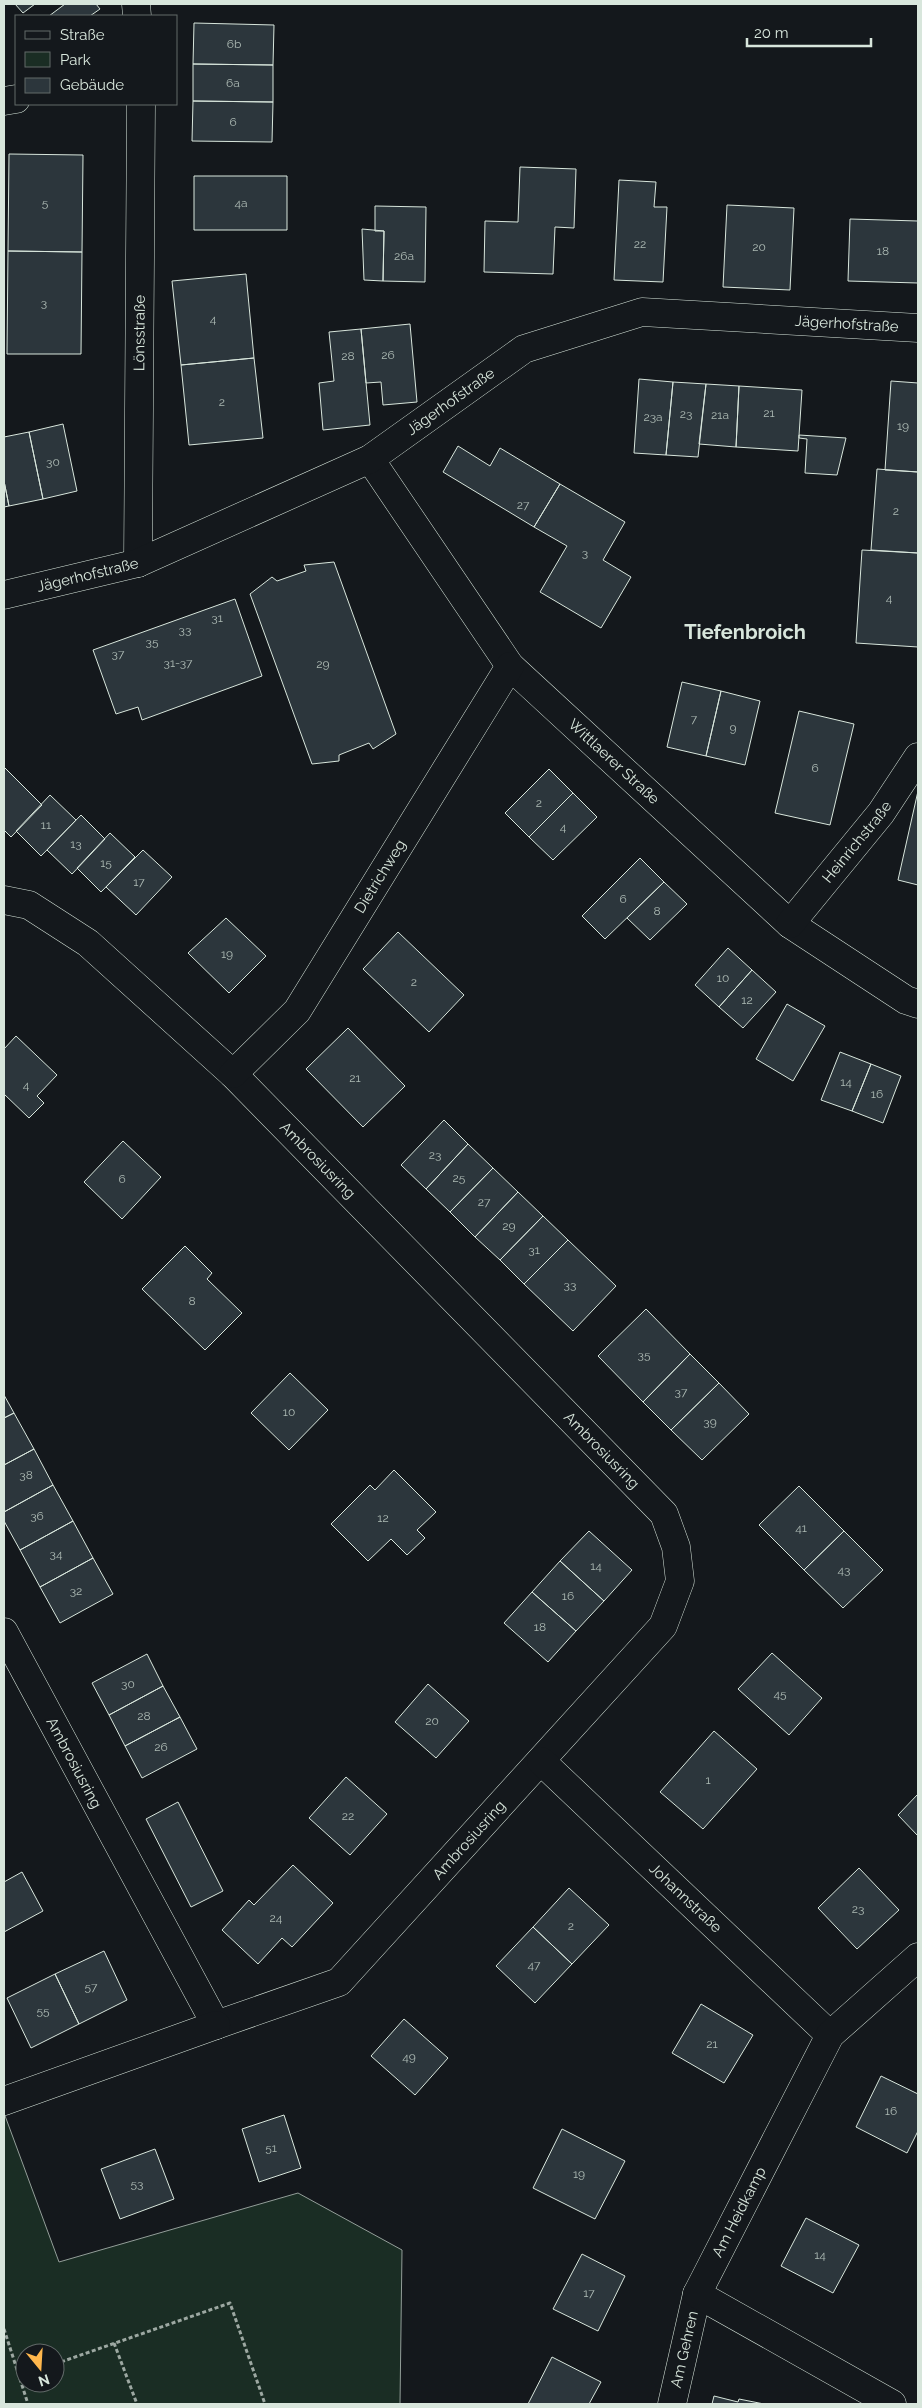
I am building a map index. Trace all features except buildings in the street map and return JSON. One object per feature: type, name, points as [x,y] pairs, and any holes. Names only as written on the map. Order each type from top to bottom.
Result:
[{"type":"street","name":"Lönsstraße","points":[[138,562],[140,105]]},
{"type":"street","name":"Jägerhofstraße","points":[[4,595],[138,562],[370,460],[524,349],[642,312],[918,328]]},
{"type":"street","name":"Wittlaerer Straße","points":[[370,460],[510,666],[790,924],[906,1000],[918,1004]]},
{"type":"street","name":"Dietrichweg","points":[[233,1074],[297,1011],[510,666]]},
{"type":"street","name":"Heinrichstraße","points":[[790,924],[881,813],[918,756]]},
{"type":"street","name":"Ambrosiusring","points":[[4,900],[28,905],[88,943],[233,1074],[664,1514],[676,1547],[680,1581],[663,1626],[339,1982],[4,2101]]},
{"type":"street","name":"Ambrosiusring","points":[[4,1632],[216,2025]]},
{"type":"street","name":"Johannstraße","points":[[540,1761],[830,2035]]},
{"type":"street","name":"Am Heidkamp","points":[[697,2294],[830,2035],[918,1957]]},
{"type":"street","name":"Am Gehren","points":[[672,2404],[697,2294]]},
{"type":"street","points":[[697,2294],[892,2404]]},
{"type":"path","points":[[65,2360],[230,2303],[265,2404]]},
{"type":"path","points":[[4,2329],[15,2363]]},
{"type":"path","points":[[114,2343],[137,2404]]},
{"type":"green space","points":[[4,2113],[59,2262],[298,2193],[402,2250],[400,2404],[4,2404]]},
{"type":"district","name":"Tiefenbroich","points":[[745,632]]}]
